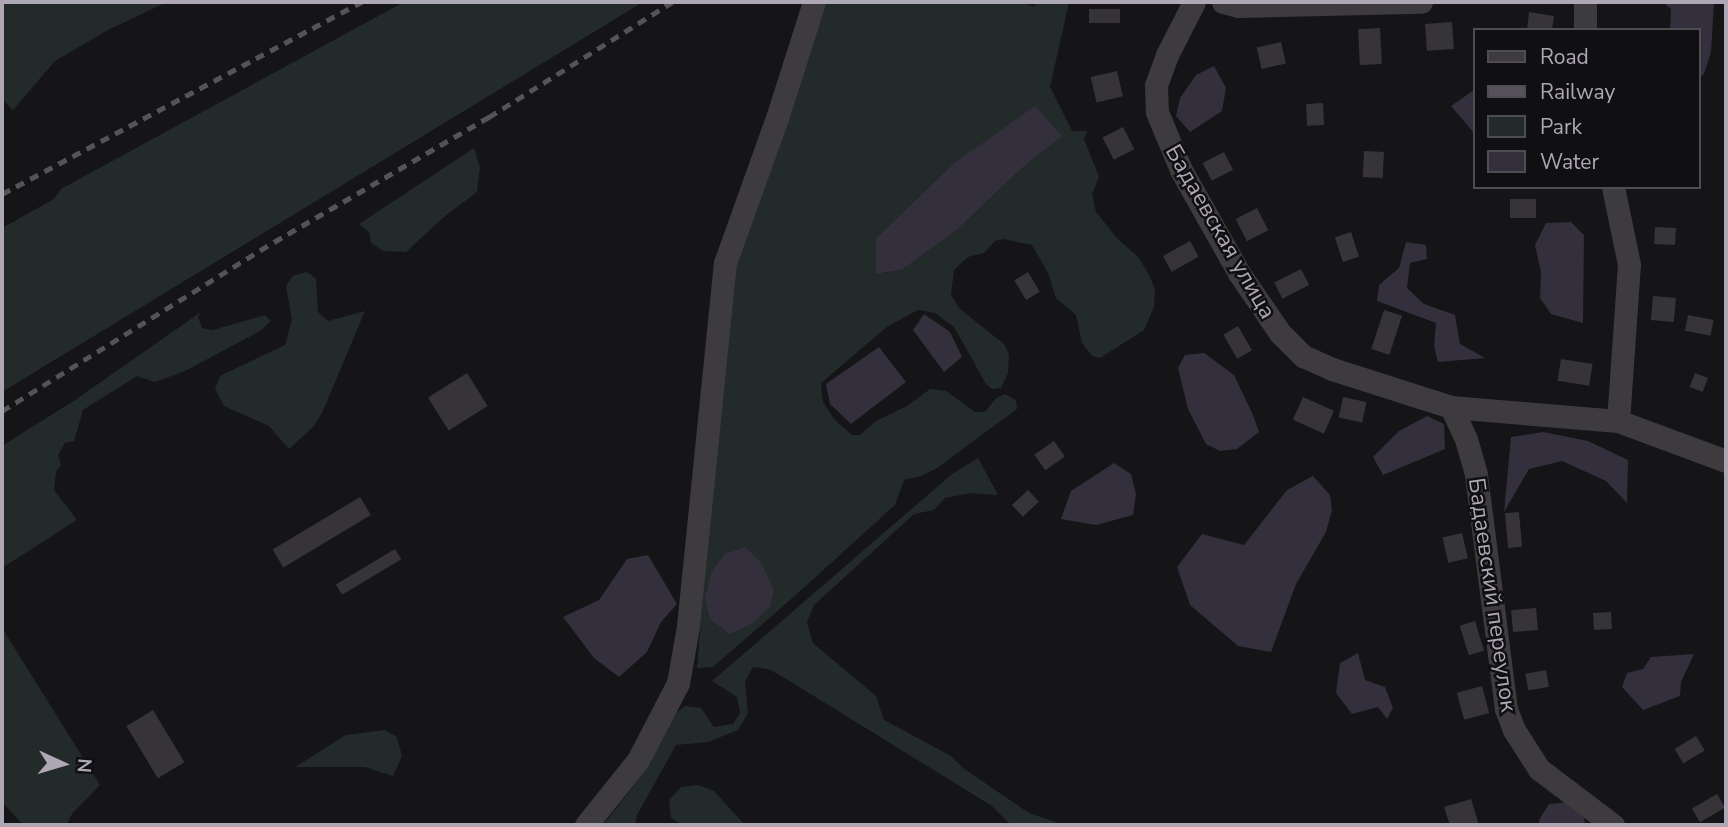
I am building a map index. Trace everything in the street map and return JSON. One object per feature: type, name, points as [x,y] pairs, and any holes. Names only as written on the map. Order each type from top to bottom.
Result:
[{"type":"street","points":[[586,825],[638,760],[678,683],[688,626],[725,263],[777,118],[814,2]]},
{"type":"street","name":"Бадаевская улица","points":[[1194,2],[1167,55],[1156,85],[1157,112],[1181,170],[1259,306],[1303,356],[1332,369],[1451,407],[1618,421],[1726,461]]},
{"type":"street","points":[[1223,2],[1238,6],[1420,2]]},
{"type":"street","points":[[1585,2],[1585,28]]},
{"type":"street","points":[[1613,189],[1629,264],[1618,421]]},
{"type":"street","name":"Бадаевский переулок","points":[[1451,407],[1466,439],[1476,475],[1506,709],[1514,730],[1539,769],[1614,825]]},
{"type":"green space","points":[[2,2],[167,2],[108,30],[55,61],[13,110],[2,99]]},
{"type":"green space","points":[[404,2],[643,2],[2,392],[2,228],[54,199],[61,189]]},
{"type":"green space","points":[[827,2],[1020,2],[1035,7],[1035,2],[1069,2],[1050,87],[1072,131],[1087,131],[1084,139],[1099,177],[1092,194],[1096,212],[1116,237],[1138,257],[1155,289],[1154,307],[1144,330],[1100,358],[1092,356],[1082,343],[1076,315],[1056,298],[1048,273],[1032,245],[1003,239],[995,241],[984,253],[968,257],[954,270],[951,295],[960,309],[1004,344],[1009,355],[1008,373],[1001,388],[992,389],[986,384],[954,327],[935,313],[918,310],[888,326],[821,383],[823,402],[834,419],[852,435],[860,435],[876,421],[907,406],[930,389],[946,391],[975,412],[985,412],[996,398],[1005,394],[1016,400],[1017,409],[937,468],[904,480],[895,505],[713,667],[697,668],[728,282]],"holes":[[[1062,136],[1021,169],[959,228],[902,270],[876,274],[876,238],[953,164]]]},
{"type":"green space","points":[[474,148],[480,167],[477,192],[445,216],[406,252],[383,251],[371,243],[369,232],[359,224]]},
{"type":"green space","points":[[306,272],[316,278],[318,312],[328,321],[365,311],[322,413],[313,427],[289,449],[269,426],[224,406],[215,389],[220,376],[285,345],[292,320],[286,286],[293,276]]},
{"type":"green space","points":[[201,312],[198,317],[202,328],[213,330],[265,315],[271,321],[260,331],[185,371],[155,382],[137,376],[83,410],[74,441],[65,443],[58,455],[61,465],[56,472],[54,490],[77,520],[2,568],[2,446],[75,400]]},
{"type":"green space","points":[[978,458],[998,495],[971,493],[945,498],[934,510],[914,514],[814,605],[807,622],[813,643],[876,696],[884,720],[951,756],[963,768],[1029,813],[1065,825],[1011,825],[992,806],[783,677],[768,669],[753,667],[745,681],[748,713],[738,730],[708,742],[676,745],[637,815],[635,825],[603,825],[635,784],[677,712],[685,706],[701,708],[714,727],[733,724],[740,713],[737,697],[712,681],[952,474]]},
{"type":"green space","points":[[2,628],[100,785],[72,814],[66,825],[23,825],[2,802]]},
{"type":"green space","points":[[384,730],[397,737],[402,756],[393,776],[365,767],[295,767],[346,735]]},
{"type":"green space","points":[[698,785],[714,791],[745,825],[683,825],[671,818],[669,800],[681,787]]},
{"type":"water","points":[[1663,2],[1714,2],[1711,52],[1704,74],[1700,77],[1700,28],[1670,28],[1671,9]]},
{"type":"water","points":[[1214,66],[1226,88],[1222,111],[1190,132],[1176,116],[1180,98],[1196,75]]},
{"type":"water","points":[[1472,91],[1472,131],[1451,106]]},
{"type":"water","points":[[1035,106],[1062,136],[1021,169],[959,228],[902,270],[876,274],[876,238],[953,164]]},
{"type":"water","points":[[1571,222],[1584,235],[1583,323],[1551,314],[1540,298],[1541,272],[1535,245],[1546,223]]},
{"type":"water","points":[[1406,242],[1426,245],[1427,259],[1410,263],[1407,288],[1424,304],[1455,315],[1460,344],[1485,358],[1438,362],[1434,346],[1436,323],[1377,301],[1379,285],[1399,268]]},
{"type":"water","points":[[924,314],[950,332],[962,357],[944,372],[913,330]]},
{"type":"water","points":[[879,347],[906,382],[851,424],[830,404],[826,384]]},
{"type":"water","points":[[1204,353],[1234,375],[1259,432],[1237,449],[1220,451],[1206,444],[1188,409],[1178,368],[1185,355]]},
{"type":"water","points":[[1427,416],[1444,424],[1445,449],[1383,475],[1373,457],[1399,431]]},
{"type":"water","points":[[1543,432],[1588,441],[1628,460],[1627,503],[1606,481],[1562,461],[1529,469],[1504,512],[1511,437]]},
{"type":"water","points":[[1114,463],[1131,474],[1136,494],[1133,515],[1096,525],[1061,519],[1071,491]]},
{"type":"water","points":[[1313,476],[1330,495],[1332,510],[1326,532],[1296,584],[1271,652],[1238,646],[1190,605],[1177,567],[1202,534],[1244,545],[1287,490]]},
{"type":"water","points":[[745,547],[762,564],[774,591],[770,607],[753,623],[730,634],[710,619],[705,598],[712,571],[725,554]]},
{"type":"water","points":[[648,555],[677,604],[661,622],[647,652],[619,677],[594,658],[563,617],[599,600],[627,559]]},
{"type":"water","points":[[1358,653],[1365,680],[1385,687],[1393,708],[1387,719],[1378,707],[1352,714],[1336,693],[1340,663]]},
{"type":"water","points":[[1694,654],[1681,682],[1680,696],[1643,710],[1622,687],[1627,673],[1643,669],[1651,657]]},
{"type":"water","points":[[1570,802],[1583,809],[1585,825],[1539,825],[1539,820],[1549,804]]},
{"type":"building","points":[[1089,9],[1120,9],[1120,23],[1089,23]]},
{"type":"building","points":[[1529,12],[1554,16],[1552,28],[1527,28]]},
{"type":"building","points":[[1452,22],[1454,49],[1427,51],[1425,24]]},
{"type":"building","points":[[1380,28],[1382,64],[1360,65],[1358,29]]},
{"type":"building","points":[[1281,42],[1286,63],[1262,69],[1257,48]]},
{"type":"building","points":[[1117,71],[1123,96],[1097,102],[1091,77]]},
{"type":"building","points":[[1323,103],[1324,125],[1307,126],[1306,104]]},
{"type":"building","points":[[1123,127],[1134,149],[1114,160],[1103,137]]},
{"type":"building","points":[[1364,151],[1384,152],[1383,178],[1363,177]]},
{"type":"building","points":[[1224,152],[1233,170],[1212,181],[1203,163]]},
{"type":"building","points":[[1510,199],[1536,199],[1536,218],[1510,218]]},
{"type":"building","points":[[1257,208],[1268,230],[1247,241],[1236,219]]},
{"type":"building","points":[[1655,227],[1676,228],[1675,245],[1654,244]]},
{"type":"building","points":[[1351,232],[1359,257],[1343,262],[1335,237]]},
{"type":"building","points":[[1190,241],[1199,257],[1172,272],[1163,256]]},
{"type":"building","points":[[1301,269],[1309,285],[1282,299],[1274,283]]},
{"type":"building","points":[[1028,272],[1040,292],[1026,300],[1014,280]]},
{"type":"building","points":[[1653,296],[1676,298],[1674,322],[1651,320]]},
{"type":"building","points":[[1384,310],[1402,316],[1389,355],[1371,349]]},
{"type":"building","points":[[1688,315],[1714,320],[1710,336],[1685,331]]},
{"type":"building","points":[[1238,326],[1252,350],[1237,359],[1223,334]]},
{"type":"building","points":[[1561,359],[1593,364],[1589,386],[1558,381]]},
{"type":"building","points":[[467,373],[488,406],[449,430],[428,397]]},
{"type":"building","points":[[1695,373],[1708,378],[1703,392],[1690,387]]},
{"type":"building","points":[[1303,397],[1334,411],[1324,434],[1293,420]]},
{"type":"building","points":[[1343,397],[1366,402],[1362,423],[1339,418]]},
{"type":"building","points":[[1054,441],[1065,457],[1045,470],[1034,455]]},
{"type":"building","points":[[1028,490],[1039,502],[1023,517],[1012,505]]},
{"type":"building","points":[[360,497],[371,515],[283,568],[273,550]]},
{"type":"building","points":[[1519,512],[1522,547],[1508,548],[1505,513]]},
{"type":"building","points":[[1462,533],[1468,558],[1448,563],[1443,537]]},
{"type":"building","points":[[395,549],[401,559],[342,595],[336,585]]},
{"type":"building","points":[[1536,608],[1538,630],[1513,632],[1511,610]]},
{"type":"building","points":[[1611,612],[1612,629],[1594,630],[1593,613]]},
{"type":"building","points":[[1475,621],[1484,651],[1469,655],[1460,626]]},
{"type":"building","points":[[1546,670],[1549,687],[1528,690],[1525,674]]},
{"type":"building","points":[[1482,686],[1489,713],[1464,720],[1457,693]]},
{"type":"building","points":[[153,710],[184,762],[158,778],[126,726]]},
{"type":"building","points":[[1696,736],[1705,751],[1683,763],[1675,749]]},
{"type":"building","points":[[1717,794],[1725,808],[1700,822],[1692,808]]},
{"type":"building","points":[[1471,799],[1479,825],[1450,825],[1444,807]]},
{"type":"railway","points":[[2,194],[362,2]]},
{"type":"railway","points":[[2,411],[274,242],[489,117],[672,2]]}]
